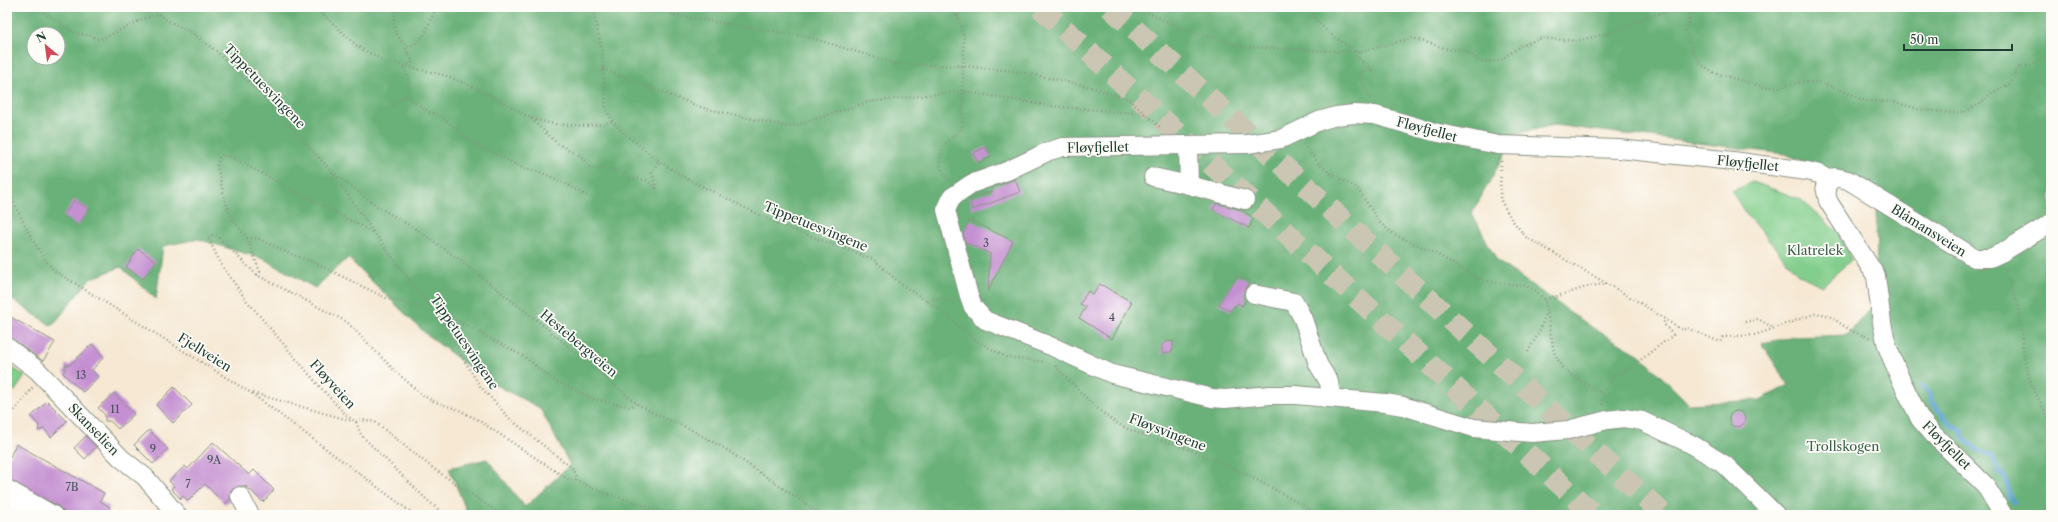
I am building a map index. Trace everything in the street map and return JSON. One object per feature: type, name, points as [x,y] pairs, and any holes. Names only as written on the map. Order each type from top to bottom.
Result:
[{"type":"street","name":"Fløyfjellet","points":[[1776,515],[1730,469],[1693,445],[1642,421],[1624,418],[1601,421],[1550,432],[1498,431],[1456,424],[1403,406],[1331,397],[1270,395],[1236,398],[1212,398],[1112,374],[1053,347],[992,324],[980,316],[969,296],[946,210],[948,204],[959,191],[970,184],[1007,171],[1049,151],[1063,147],[1266,142],[1294,133],[1319,121],[1336,116],[1354,114],[1375,115],[1434,132],[1498,145],[1620,149],[1733,161],[1819,174],[1829,180],[1825,186],[1828,201],[1876,276],[1882,323],[1887,346],[1900,378],[1920,419],[1933,434],[1985,485],[2003,515]]},
{"type":"street","points":[[1184,145],[1189,185]]},
{"type":"street","points":[[1153,177],[1245,200]]},
{"type":"street","name":"Blåmansveien","points":[[1829,180],[1835,177],[1848,180],[1968,255],[1987,259],[2004,252],[2051,223]]},
{"type":"street","points":[[1254,294],[1294,302],[1303,320],[1318,364],[1329,382],[1331,397]]},
{"type":"street","name":"Skanselien","points":[[7,347],[37,370],[121,458],[145,477],[177,515]]},
{"type":"street","points":[[7,489],[52,515]]},
{"type":"street","points":[[240,496],[250,515]]},
{"type":"street","points":[[7,504],[28,515]]},
{"type":"path","points":[[29,7],[46,12],[74,32],[92,34],[98,39],[104,38],[145,18],[158,14]]},
{"type":"path","points":[[315,7],[358,47],[385,61],[447,76],[485,92],[530,118],[558,144],[581,156],[590,167],[618,170],[628,178],[646,180],[656,188],[652,173],[659,161]]},
{"type":"path","points":[[397,7],[394,19],[395,30],[398,38],[406,44],[413,45],[420,41],[425,34],[437,7]]},
{"type":"path","name":"Tippetuesvingene","points":[[593,7],[602,52],[606,109],[613,122],[659,161],[687,179],[778,224],[873,260],[901,284],[946,314],[972,338],[1006,357],[1051,363]]},
{"type":"path","points":[[648,7],[674,15],[808,37],[896,64],[964,66],[1022,72],[1090,87],[1128,99],[1184,145]]},
{"type":"path","points":[[674,15],[691,7]]},
{"type":"path","points":[[950,7],[958,17],[964,36],[962,128],[943,147],[940,166],[944,175],[959,191]]},
{"type":"path","points":[[958,17],[961,7]]},
{"type":"path","points":[[1137,7],[1178,27],[1244,47],[1358,52],[1413,38],[1451,50],[1462,49],[1481,62],[1499,60],[1522,45],[1542,38],[1576,41],[1614,32],[1645,17],[1688,7]]},
{"type":"path","points":[[1309,7],[1330,35],[1358,52]]},
{"type":"path","points":[[1692,7],[1686,31],[1691,48],[1700,63],[1712,72],[1763,87],[1780,87],[1802,82],[1817,82],[1840,89],[1865,101],[1895,102],[1918,109],[1952,113],[1966,111],[1980,104],[1990,94],[2010,84],[2019,67],[2030,66],[2051,54]]},
{"type":"path","name":"Tippetuesvingene","points":[[156,8],[158,14],[165,20],[191,32],[216,51],[268,101],[331,171],[374,234],[442,324],[480,386],[510,419],[572,468],[576,477],[575,480]]},
{"type":"path","points":[[403,66],[413,62],[406,49],[406,44]]},
{"type":"path","points":[[1358,52],[1357,58],[1373,71],[1360,72],[1362,84],[1371,99],[1383,108],[1387,118]]},
{"type":"path","points":[[393,105],[406,96],[409,86],[409,77],[403,66]]},
{"type":"path","points":[[603,69],[703,108],[789,127],[868,102],[962,91],[1050,106],[1145,114]]},
{"type":"path","points":[[406,96],[429,112],[439,115],[475,144],[525,169],[538,171],[562,182],[587,196]]},
{"type":"path","points":[[530,118],[553,124],[588,126],[613,122]]},
{"type":"path","points":[[1294,133],[1318,163],[1330,173],[1357,188],[1380,223],[1395,234],[1433,252],[1477,278],[1493,282],[1526,286],[1535,290],[1545,300],[1552,333],[1554,352],[1562,367],[1574,377],[1603,394]]},
{"type":"path","points":[[1498,145],[1502,162],[1500,200],[1512,220],[1526,237],[1682,330],[1687,328],[1720,342],[1723,337],[1755,334],[1814,314],[1822,313],[1828,315],[1848,329],[1887,346]]},
{"type":"path","points":[[374,234],[231,157],[223,155],[219,158],[217,166],[225,201],[233,220],[247,238],[260,272],[257,275],[347,322],[392,368],[422,395],[435,402],[459,410],[478,420],[569,480],[575,480],[599,491],[674,515]]},
{"type":"path","name":"Hestebergveien","points":[[331,171],[377,206],[419,231],[460,260],[549,330],[636,403],[651,412],[686,427],[724,448],[822,515]]},
{"type":"path","name":"Fjellveien","points":[[7,188],[38,250],[44,260],[55,271],[251,393],[415,515]]},
{"type":"path","name":"Fløyveien","points":[[257,275],[219,238],[215,235],[210,235],[208,238],[222,266],[247,300],[320,387],[346,415],[356,422],[362,420],[374,422],[434,469],[502,515]]},
{"type":"path","points":[[247,238],[257,238],[288,253],[311,261],[386,298],[422,307]]},
{"type":"path","points":[[2004,252],[2005,268],[2018,306],[2024,357],[2032,384],[2051,423]]},
{"type":"path","points":[[1545,300],[1590,286],[1606,284]]},
{"type":"path","points":[[925,300],[935,298],[957,301],[963,300],[969,296]]},
{"type":"path","points":[[441,312],[524,357],[554,380],[594,399],[630,407],[636,403]]},
{"type":"path","points":[[1528,352],[1540,330],[1547,312]]},
{"type":"path","points":[[1601,421],[1603,394],[1614,376],[1634,365],[1673,335],[1664,324],[1664,319]]},
{"type":"path","points":[[1745,322],[1758,319],[1774,328]]},
{"type":"path","name":"Fløysvingene","points":[[1051,363],[1102,412],[1116,422],[1143,435],[1184,447],[1277,489],[1319,515]]},
{"type":"path","points":[[7,420],[37,382],[31,375],[37,370]]},
{"type":"path","points":[[251,393],[356,422],[361,435],[444,515]]},
{"type":"green space","name":"Trollskogen","points":[[7,7],[2051,7],[2051,515],[468,515],[449,468],[487,459],[525,507],[570,465],[540,408],[486,380],[426,334],[348,258],[315,288],[264,259],[198,239],[163,246],[156,299],[121,267],[90,279],[52,326],[7,296]],"holes":[[[1554,125],[1785,154],[1876,189],[1877,301],[1847,335],[1795,337],[1761,343],[1789,385],[1760,400],[1689,404],[1640,355],[1596,330],[1497,261],[1472,213],[1516,134]]]},
{"type":"green space","name":"Klatrelek","points":[[1753,182],[1800,199],[1838,232],[1851,260],[1822,286],[1798,274],[1745,213],[1732,191]]},
{"type":"green space","points":[[7,364],[25,376],[15,391],[7,387]]},
{"type":"building","points":[[986,147],[991,157],[978,163],[973,153]]},
{"type":"building","points":[[1015,179],[1020,192],[972,210],[970,198],[993,191],[991,188]]},
{"type":"building","points":[[74,200],[89,209],[78,226],[63,216]]},
{"type":"building","points":[[1217,203],[1241,210],[1254,218],[1249,228],[1213,210]]},
{"type":"building","points":[[970,220],[1013,241],[988,291],[990,254],[965,242],[963,234]]},
{"type":"building","points":[[138,249],[156,261],[143,279],[126,267]]},
{"type":"building","points":[[1237,276],[1249,281],[1244,292],[1246,300],[1242,306],[1238,303],[1230,311],[1219,304]]},
{"type":"building","points":[[1100,284],[1132,302],[1112,339],[1079,318],[1086,307],[1080,304],[1088,291],[1093,295]]},
{"type":"building","points":[[7,315],[55,342],[43,361],[13,339],[7,337]]},
{"type":"building","points":[[1173,341],[1173,348],[1171,352],[1162,354],[1162,345],[1165,342]]},
{"type":"building","points":[[92,344],[104,357],[92,370],[98,377],[83,392],[63,373],[65,370],[65,365],[70,365]]},
{"type":"building","points":[[174,387],[192,405],[173,423],[156,405]]},
{"type":"building","points":[[114,393],[134,414],[118,429],[110,421],[105,421],[105,415],[98,408]]},
{"type":"building","points":[[47,401],[67,421],[51,437],[44,429],[38,431],[39,425],[31,417]]},
{"type":"building","points":[[1734,411],[1740,411],[1745,416],[1743,425],[1740,427],[1734,427],[1729,422],[1729,416]]},
{"type":"building","points":[[149,430],[168,449],[153,464],[134,445]]},
{"type":"building","points":[[86,436],[96,447],[85,459],[74,448]]},
{"type":"building","points":[[213,442],[249,475],[254,470],[274,490],[263,502],[247,487],[241,486],[231,490],[230,500],[225,504],[205,484],[188,501],[183,496],[181,499],[171,489],[174,486],[169,481],[185,466],[188,469]]},
{"type":"building","points":[[16,444],[104,493],[100,501],[110,507],[106,515],[67,515],[58,506],[7,479],[7,455],[10,457]]},
{"type":"waterway","points":[[1921,386],[1929,392],[1931,401],[1952,426],[1962,431],[1963,437],[1979,451],[1993,456],[1998,471],[2005,477],[2009,493],[2014,503]]},
{"type":"tunnel","points":[[1040,7],[1594,515]]},
{"type":"tunnel","points":[[1110,7],[1664,515]]}]
